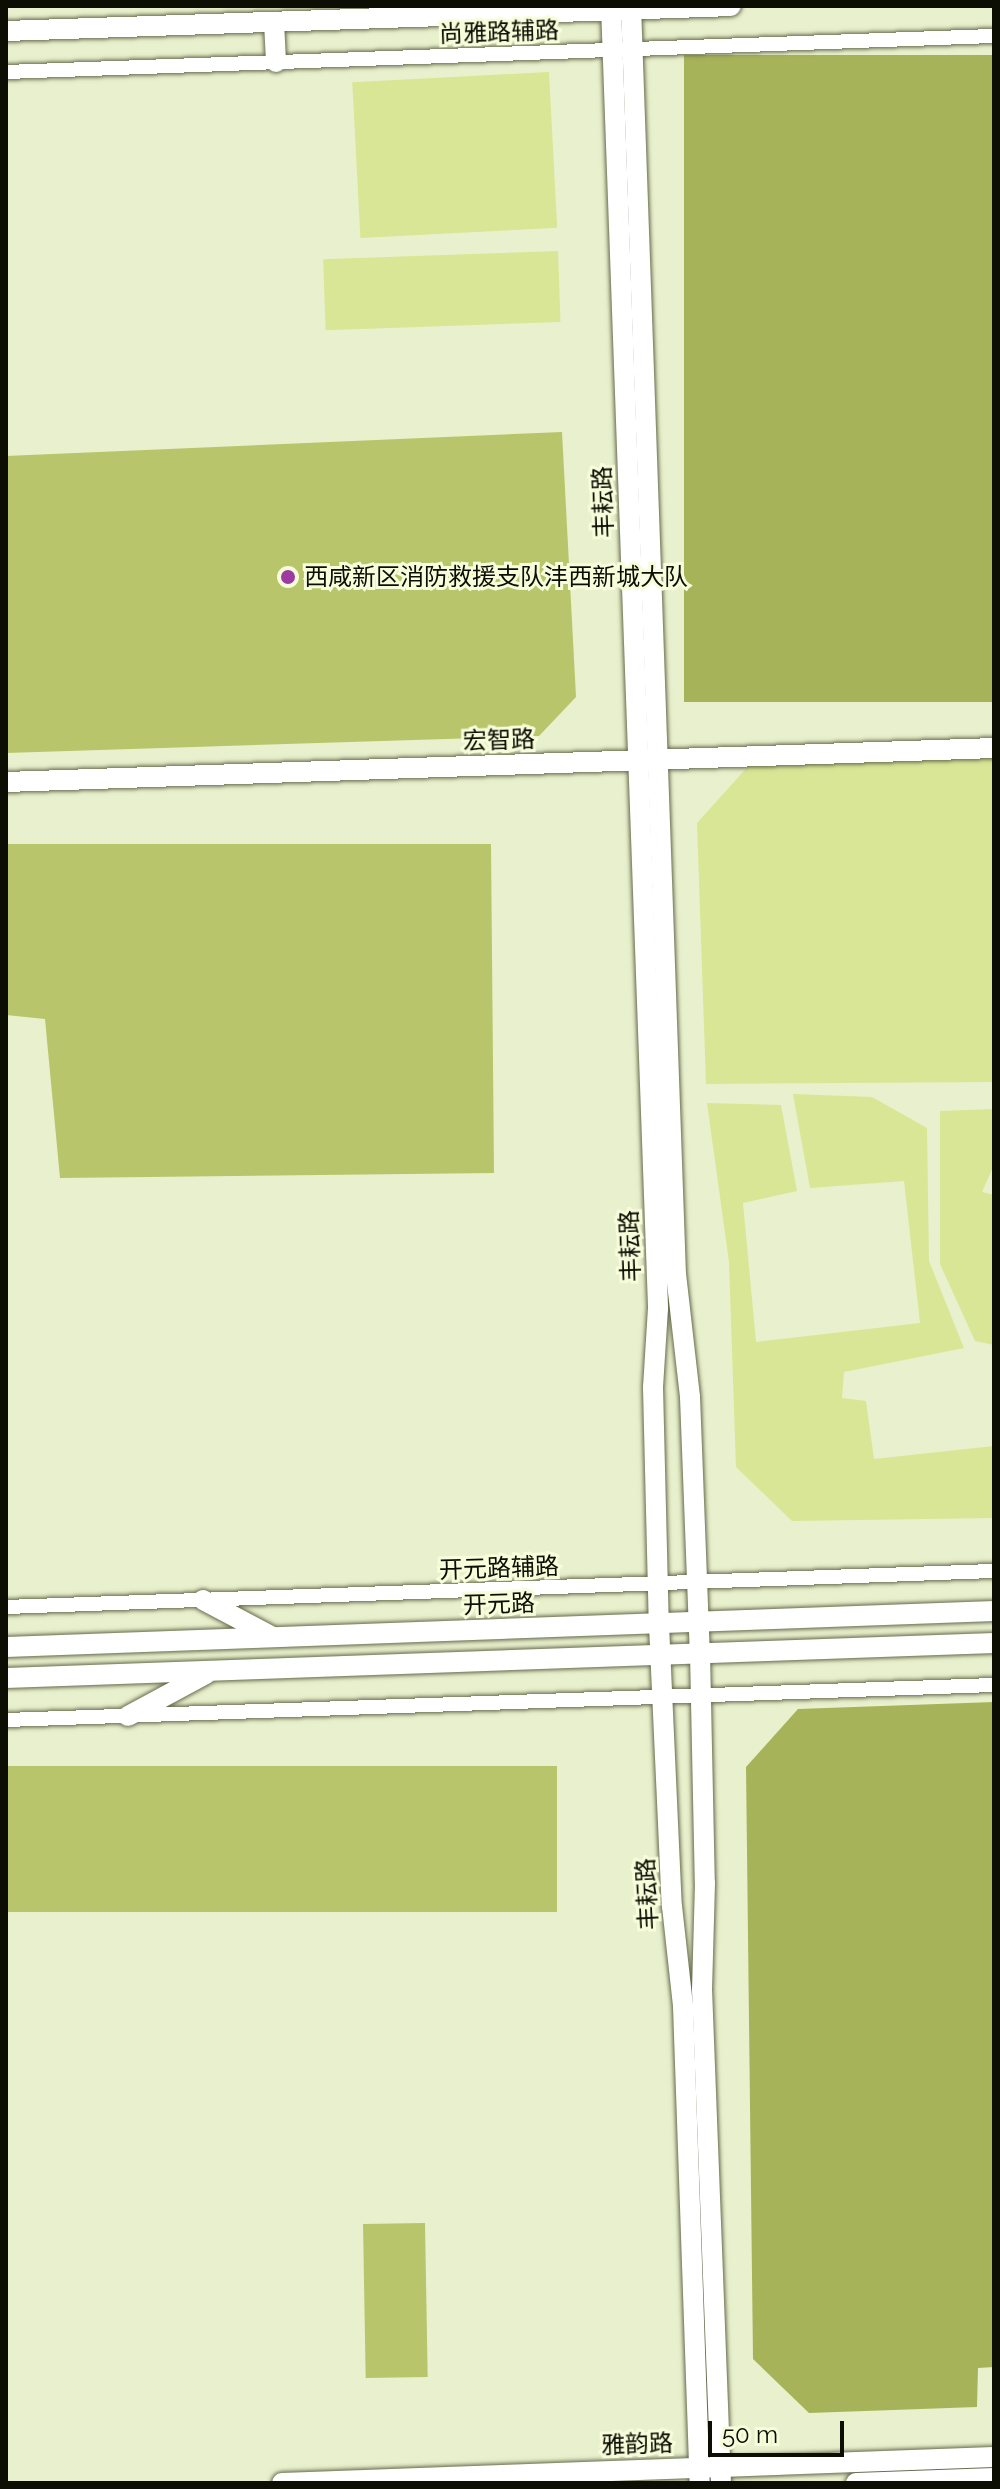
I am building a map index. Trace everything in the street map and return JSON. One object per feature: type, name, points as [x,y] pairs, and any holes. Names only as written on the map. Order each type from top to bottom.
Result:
[{"type":"street","points":[[6,31],[731,6]]},
{"type":"street","name":"丰耘路","points":[[621,8],[639,761],[658,1308],[653,1387],[659,1625],[664,1654],[672,1906],[683,2006],[700,2476]]},
{"type":"street","points":[[274,22],[276,62]]},
{"type":"street","name":"尚雅路辅路","points":[[6,72],[994,36]]},
{"type":"street","name":"丰耘路","points":[[622,49],[660,761],[676,1274],[690,1397],[701,1695],[702,1989],[721,2475]]},
{"type":"street","name":"宏智路","points":[[6,782],[994,748]]},
{"type":"street","name":"开元路辅路","points":[[6,1607],[994,1571]]},
{"type":"street","points":[[203,1600],[274,1638]]},
{"type":"street","name":"开元路","points":[[6,1647],[994,1611]]},
{"type":"street","points":[[6,1678],[994,1643]]},
{"type":"street","points":[[128,1716],[212,1671]]},
{"type":"street","points":[[6,1720],[994,1685]]},
{"type":"street","name":"雅韵路","points":[[282,2483],[700,2476],[994,2457]]},
{"type":"street","points":[[856,2483],[994,2478]]},
{"type":"green space","points":[[684,55],[994,55],[994,702],[684,702]]},
{"type":"green space","points":[[549,72],[557,228],[360,238],[352,82]]},
{"type":"green space","points":[[558,251],[560,322],[326,330],[323,259]]},
{"type":"green space","points":[[994,754],[994,1082],[706,1084],[697,823],[752,762]]},
{"type":"green space","points":[[793,1094],[872,1097],[927,1128],[929,1261],[964,1348],[844,1372],[842,1398],[866,1401],[874,1459],[994,1446],[994,1518],[792,1521],[736,1467],[729,1262],[707,1103],[781,1105],[797,1191],[743,1203],[756,1342],[920,1323],[904,1181],[810,1188]]},
{"type":"green space","points":[[994,1109],[994,1165],[982,1192],[994,1195],[994,1345],[975,1341],[940,1264],[940,1111]]},
{"type":"green space","points":[[994,1702],[994,2367],[978,2368],[977,2407],[809,2413],[753,2359],[746,1767],[798,1709]]},
{"type":"building","name":"西咸新区消防救援支队沣西新城大队","points":[[562,432],[576,697],[539,736],[6,753],[6,456]]},
{"type":"building","points":[[6,844],[491,844],[494,1173],[60,1178],[45,1019],[6,1015]]},
{"type":"building","points":[[6,1766],[557,1766],[557,1912],[6,1912]]},
{"type":"building","points":[[425,2223],[428,2377],[366,2378],[363,2224]]},
{"type":"place","name":"西咸新区消防救援支队沣西新城大队","points":[[288,577]]}]
